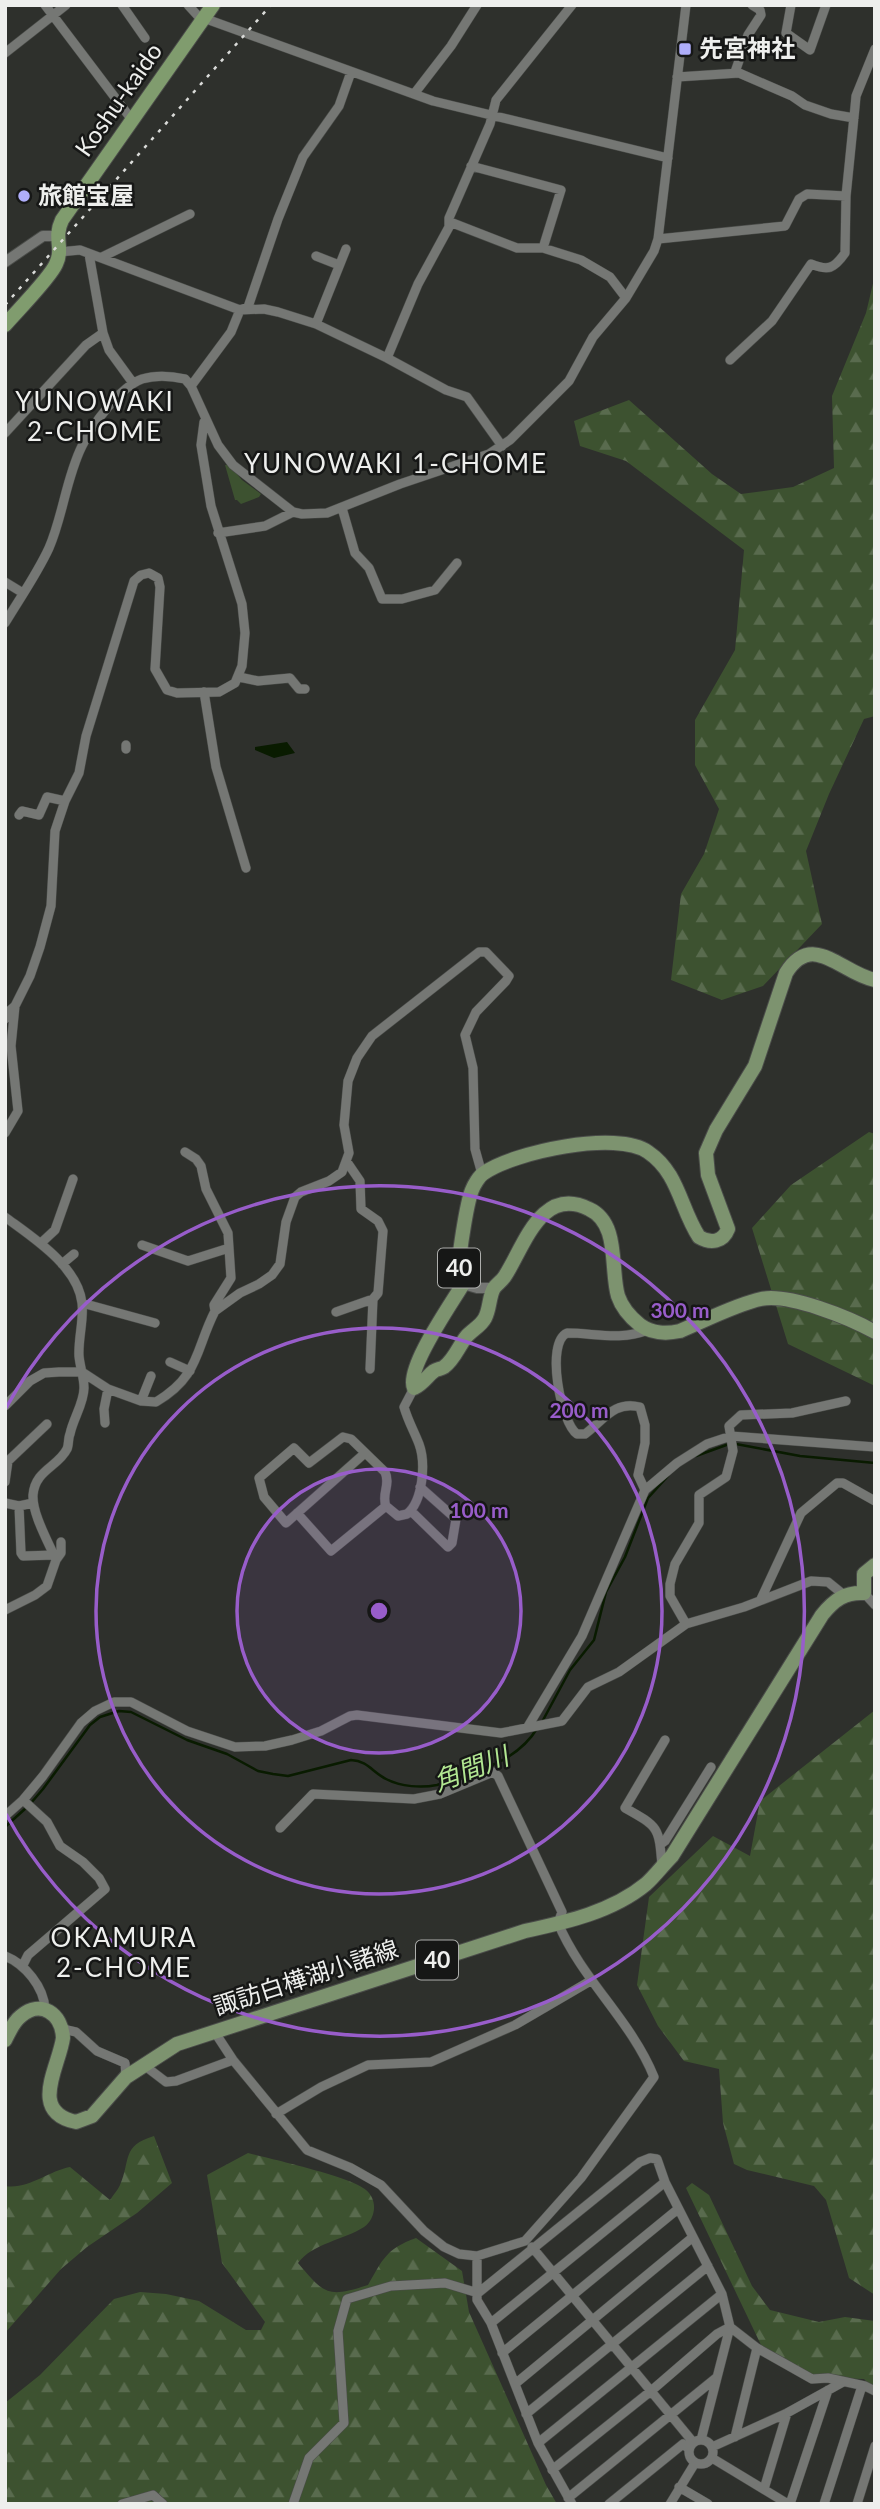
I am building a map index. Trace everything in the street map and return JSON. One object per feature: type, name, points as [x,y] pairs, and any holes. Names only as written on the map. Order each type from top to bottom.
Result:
[{"type":"highway","name":"Koshu-kaido","points":[[56,236],[62,220],[209,11]]},
{"type":"highway","points":[[5,325],[56,265],[59,252],[56,236]]},
{"type":"main road","points":[[482,1174],[522,1156],[598,1142],[621,1143],[645,1150],[663,1163],[672,1176],[699,1237],[711,1242],[718,1240],[728,1229],[708,1175],[706,1153],[716,1130],[755,1066],[786,972],[799,958],[817,954],[875,980]]},
{"type":"main road","name":"40","points":[[482,1174],[471,1191],[466,1217],[458,1272],[463,1284],[419,1359],[412,1382],[414,1388],[428,1379],[434,1371],[444,1367],[467,1336],[485,1319],[494,1288],[506,1276],[524,1238],[537,1220],[559,1206],[573,1204],[590,1209],[601,1217],[609,1233],[617,1295],[634,1320],[648,1330]]},
{"type":"main road","points":[[648,1330],[670,1333],[680,1331],[761,1299],[783,1298],[818,1308],[875,1332]]},
{"type":"main road","points":[[844,1595],[870,1592],[864,1574],[875,1565]]},
{"type":"main road","name":"諏訪白樺湖小諸線","points":[[63,2029],[61,2048],[48,2094],[60,2116],[76,2122],[84,2120],[102,2106],[126,2077],[177,2045],[525,1931],[609,1907],[645,1884],[679,1844],[822,1615],[844,1595]]},
{"type":"main road","points":[[5,2040],[19,2017],[34,2009],[45,2008],[52,2012],[63,2029]]},
{"type":"street","points":[[45,5],[132,120]]},
{"type":"street","points":[[5,53],[66,5]]},
{"type":"street","points":[[122,5],[145,38]]},
{"type":"street","points":[[188,5],[198,16],[209,11],[351,72],[442,103],[668,158]]},
{"type":"street","points":[[414,94],[451,46],[477,5]]},
{"type":"street","points":[[387,358],[418,284],[446,234],[458,193],[493,115],[496,100],[572,5]]},
{"type":"street","points":[[218,533],[265,526],[293,512],[316,514],[342,508],[400,484],[463,464],[502,446],[569,381],[593,337],[626,298],[654,251],[658,239],[686,5]]},
{"type":"street","points":[[735,72],[748,35],[761,15],[760,10],[752,5]]},
{"type":"street","points":[[791,5],[786,33],[810,50],[826,5]]},
{"type":"street","points":[[730,360],[772,321],[811,264],[825,270],[845,253],[846,196],[856,96],[875,49]]},
{"type":"street","points":[[191,386],[231,332],[240,310],[248,307],[278,219],[303,157],[339,106],[351,72]]},
{"type":"street","points":[[677,76],[735,72],[792,96],[805,105],[854,118]]},
{"type":"street","points":[[471,166],[561,190],[543,248]]},
{"type":"street","points":[[658,239],[785,226],[799,199],[807,194],[846,196]]},
{"type":"street","points":[[102,257],[190,214]]},
{"type":"street","points":[[450,222],[517,248],[543,248],[581,260],[610,277],[626,298]]},
{"type":"street","points":[[5,262],[43,236],[56,236]]},
{"type":"street","points":[[316,324],[346,249]]},
{"type":"street","points":[[59,252],[80,250],[240,310],[264,309],[316,324],[387,358],[433,384],[467,397],[502,446]]},
{"type":"street","points":[[89,254],[103,333],[109,350],[133,383]]},
{"type":"street","points":[[316,256],[340,265]]},
{"type":"street","points":[[5,433],[86,345],[103,333]]},
{"type":"street","points":[[5,623],[48,549],[81,447],[97,421],[133,383],[144,378],[185,379],[191,386],[218,445],[233,465],[293,512]]},
{"type":"street","points":[[5,1133],[18,1111],[11,1046],[15,1006],[30,976],[51,906],[55,831],[79,773],[86,736],[134,581],[149,573],[158,578],[160,587],[155,670],[167,690],[177,693],[228,688],[239,677],[245,633],[242,604],[211,506],[201,445],[205,420]]},
{"type":"street","points":[[342,508],[355,553],[369,568],[382,599],[402,599],[435,590],[457,564]]},
{"type":"street","points":[[5,582],[23,593]]},
{"type":"street","points":[[239,677],[258,681],[290,678],[299,689],[305,689]]},
{"type":"street","points":[[204,692],[216,767],[246,868]]},
{"type":"street","points":[[19,815],[22,811],[38,815],[47,797],[65,802]]},
{"type":"street","points":[[215,1311],[272,1275],[280,1264],[286,1222],[295,1197],[342,1172],[349,1153],[344,1125],[346,1091],[357,1058],[372,1037],[391,1019],[431,992],[478,952],[486,952],[509,976],[476,1012],[465,1035],[473,1068],[475,1149],[482,1174]]},
{"type":"street","points":[[5,1018],[15,1006]]},
{"type":"street","points":[[31,1370],[44,1373],[82,1372],[108,1389],[141,1401],[156,1402],[166,1396],[190,1371],[198,1357],[215,1311],[216,1301],[231,1278],[228,1233],[206,1189],[201,1166],[196,1158],[185,1152]]},
{"type":"street","points":[[337,1312],[373,1298],[378,1293],[383,1231],[377,1221],[361,1209],[358,1176],[347,1162]]},
{"type":"street","points":[[41,1244],[55,1230],[73,1179]]},
{"type":"street","points":[[5,1217],[62,1264],[77,1287],[82,1303],[79,1358],[84,1390],[69,1434],[68,1449],[35,1484],[33,1503],[55,1558],[47,1586],[5,1610]]},
{"type":"street","points":[[142,1245],[188,1262],[229,1248]]},
{"type":"street","points":[[62,1264],[74,1254]]},
{"type":"street","points":[[463,1284],[494,1288]]},
{"type":"street","points":[[370,1369],[373,1298]]},
{"type":"street","points":[[82,1303],[155,1323]]},
{"type":"street","points":[[645,1490],[638,1475],[645,1443],[645,1425],[640,1407],[617,1408],[585,1434],[577,1434],[569,1425],[555,1366],[558,1342],[562,1335],[567,1333],[617,1337],[648,1330]]},
{"type":"street","points":[[170,1362],[190,1371]]},
{"type":"street","points":[[5,1406],[30,1381],[44,1373]]},
{"type":"street","points":[[141,1401],[151,1376]]},
{"type":"street","points":[[365,1453],[286,1523],[264,1497],[259,1478],[294,1448],[309,1464],[343,1437],[351,1439],[385,1472],[388,1478],[384,1494],[386,1506],[398,1516],[411,1511],[420,1487],[422,1453],[409,1426],[404,1407],[414,1388]]},
{"type":"street","points":[[105,1423],[104,1409],[108,1389]]},
{"type":"street","points":[[686,1625],[670,1596],[675,1564],[699,1523],[699,1495],[726,1476],[733,1450],[729,1426],[741,1415],[792,1413],[846,1401]]},
{"type":"street","points":[[5,1482],[8,1461],[47,1424]]},
{"type":"street","points":[[529,1728],[582,1636],[645,1490],[688,1455],[707,1444],[731,1437],[875,1447]]},
{"type":"street","points":[[761,1599],[801,1513],[836,1483],[843,1483],[875,1501]]},
{"type":"street","points":[[411,1511],[448,1547],[452,1543],[456,1519],[420,1487]]},
{"type":"street","points":[[5,1503],[19,1506],[33,1503]]},
{"type":"street","points":[[19,1506],[23,1556],[55,1558],[60,1556],[61,1542]]},
{"type":"street","points":[[297,1513],[331,1551],[386,1506]]},
{"type":"street","points":[[6,1814],[28,1804],[81,1723],[94,1711],[114,1702],[131,1702],[187,1731],[235,1747],[265,1746],[292,1740],[357,1715],[501,1733],[562,1721],[588,1687],[619,1672],[686,1625],[811,1581],[828,1582],[844,1595]]},
{"type":"street","points":[[870,1592],[875,1605]]},
{"type":"street","points":[[662,1866],[660,1836],[650,1822],[625,1808],[665,1740]]},
{"type":"street","points":[[661,1844],[710,1767]]},
{"type":"street","points":[[214,2031],[233,2060],[307,2150],[351,2168],[382,2185],[424,2231],[444,2247],[459,2254],[477,2256],[525,2241],[581,2178],[654,2077],[626,2027],[566,1942],[558,1923],[562,1912],[504,1787],[493,1772],[440,1794],[414,1799],[313,1794],[280,1828]]},
{"type":"street","points":[[23,1965],[29,1955],[105,1889],[99,1878],[83,1862],[60,1846],[47,1822],[28,1804]]},
{"type":"street","points":[[5,1956],[23,1965],[44,1997],[45,2008]]},
{"type":"street","points":[[276,2114],[321,2087],[368,2066],[431,2062],[515,2025],[592,1980]]},
{"type":"street","points":[[63,2029],[76,2032],[97,2051],[125,2063],[126,2077]]},
{"type":"street","points":[[149,2069],[166,2082],[176,2081],[233,2060]]},
{"type":"street","points":[[478,2292],[640,2162],[650,2158],[657,2159],[665,2182],[722,2294],[730,2328],[690,2457],[695,2463],[702,2465],[712,2452],[735,2437],[787,2413],[843,2382]]},
{"type":"street","points":[[491,2323],[665,2182]]},
{"type":"street","points":[[502,2353],[678,2209]]},
{"type":"street","points":[[515,2384],[693,2237]]},
{"type":"street","points":[[525,2241],[694,2444]]},
{"type":"street","points":[[477,2256],[477,2300],[491,2323],[538,2443],[570,2501],[670,2414],[716,2378]]},
{"type":"street","points":[[526,2414],[708,2266]]},
{"type":"street","points":[[293,2504],[309,2458],[344,2423],[338,2332],[347,2299],[391,2286],[445,2283],[478,2292]]},
{"type":"street","points":[[538,2443],[722,2294]]},
{"type":"street","points":[[730,2328],[757,2348],[812,2379],[828,2378],[875,2391]]},
{"type":"street","points":[[552,2470],[717,2334],[730,2328]]},
{"type":"street","points":[[735,2437],[757,2348]]},
{"type":"street","points":[[824,2504],[862,2386]]},
{"type":"street","points":[[609,2504],[683,2444],[708,2442],[712,2452],[789,2504],[828,2390]]},
{"type":"street","points":[[764,2489],[787,2413]]},
{"type":"street","points":[[857,2504],[875,2446]]},
{"type":"street","points":[[670,2504],[695,2463]]},
{"type":"street","points":[[679,2487],[708,2504]]},
{"type":"street","points":[[122,2504],[153,2495],[163,2504]]},
{"type":"green space","points":[[875,275],[875,716],[864,719],[806,851],[822,924],[763,986],[722,1000],[671,980],[681,894],[704,854],[719,809],[695,765],[695,720],[735,650],[744,550],[626,461],[580,446],[574,421],[629,400],[712,474],[741,494],[793,487],[834,468],[832,396],[866,313]]},
{"type":"green space","points":[[225,465],[229,465],[242,480],[261,494],[259,497],[241,504],[235,500]]},
{"type":"green space","points":[[869,1132],[875,1134],[875,1386],[788,1344],[752,1228],[791,1185]]},
{"type":"green space","points":[[875,1710],[875,2295],[849,2278],[826,2200],[814,2186],[747,2170],[734,2164],[723,2123],[719,2069],[684,2061],[658,2026],[637,1985],[649,1897],[713,1836],[750,1856],[760,1801]]},
{"type":"green space","points":[[154,2136],[172,2183],[137,2213],[87,2247],[61,2269],[5,2333],[5,2186],[30,2183],[70,2167],[110,2200],[120,2185],[132,2149],[136,2144]]},
{"type":"green space","points":[[248,2153],[345,2180],[370,2194],[374,2209],[371,2219],[364,2227],[320,2246],[298,2263],[315,2282],[328,2291],[344,2292],[368,2285],[386,2256],[398,2246],[416,2238],[462,2271],[469,2312],[557,2504],[5,2504],[5,2403],[40,2375],[114,2299],[140,2292],[166,2294],[199,2301],[246,2330],[261,2330],[265,2322],[222,2263],[207,2175]]},
{"type":"green space","points":[[692,2183],[709,2195],[752,2286],[770,2310],[819,2322],[845,2317],[875,2321],[875,2391],[864,2379],[795,2374],[761,2345],[686,2188]]},
{"type":"shaded area","points":[[287,742],[295,753],[274,758],[255,750],[255,747]]},
{"type":"waterway","name":"角間川","points":[[696,1456],[729,1444]]},
{"type":"waterway","name":"角間川","points":[[736,1444],[800,1456],[875,1463]]},
{"type":"waterway","name":"角間川","points":[[542,1722],[570,1670],[594,1640],[606,1592],[625,1557],[648,1498],[668,1476]]},
{"type":"waterway","name":"角間川","points":[[31,1803],[90,1725],[100,1717],[119,1711],[131,1712],[187,1740],[227,1754],[258,1771],[288,1776],[351,1760],[366,1765],[392,1782],[418,1787],[437,1785],[494,1765],[518,1750],[538,1727]]},
{"type":"waterway","name":"角間川","points":[[5,1827],[26,1808]]},
{"type":"railway","points":[[5,305],[271,5]]},
{"type":"place","name":"先宮神社","points":[[685,49]]},
{"type":"place","name":"旅館宝屋","points":[[24,196]]},
{"type":"district","name":"YUNOWAKI 2-CHOME","points":[[95,417]]},
{"type":"district","name":"YUNOWAKI 1-CHOME","points":[[396,464]]},
{"type":"district","name":"OKAMURA 2-CHOME","points":[[124,1952]]}]
